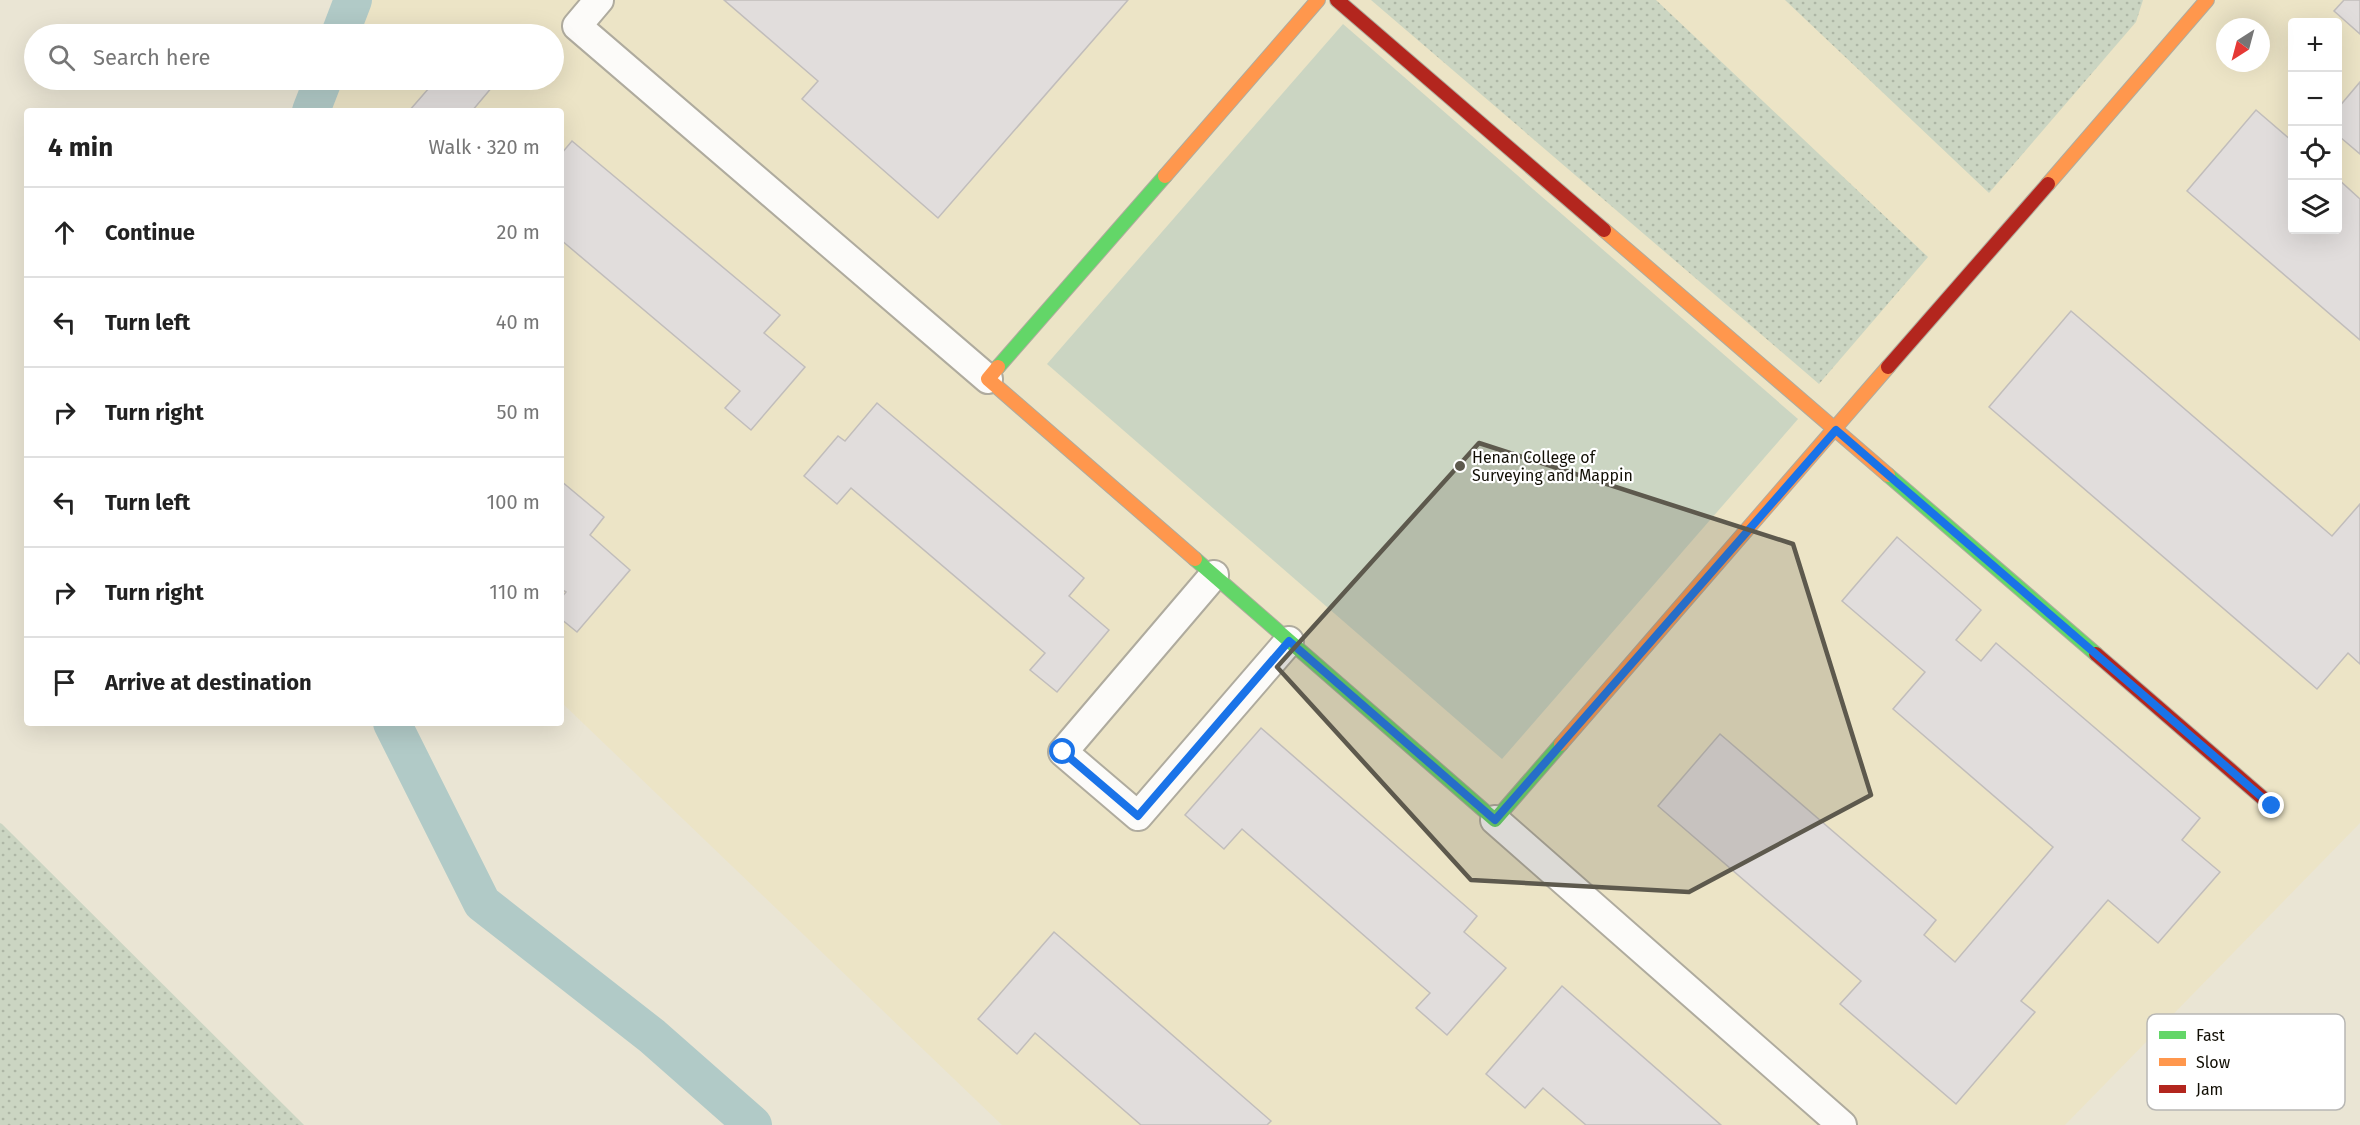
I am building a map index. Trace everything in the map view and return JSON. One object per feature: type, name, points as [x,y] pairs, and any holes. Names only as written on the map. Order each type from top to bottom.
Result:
[{"type":"street","points":[[599,0],[577,26],[1214,575],[1842,1125]]},
{"type":"street","points":[[988,379],[1318,0]]},
{"type":"street","points":[[1337,0],[2272,806]]},
{"type":"street","points":[[1495,820],[2207,0]]},
{"type":"street","points":[[1214,575],[1063,752],[1138,816],[1289,641]]},
{"type":"highlighted area","points":[[1479,443],[1793,544],[1871,795],[1689,892],[1471,880],[1277,667]]},
{"type":"shaded area","name":"Henan College of Surveying and Mappin","points":[[369,0],[2360,0],[2360,823],[2173,1014],[2147,1014],[2147,1041],[2065,1125],[1002,1125],[564,705],[564,108],[323,108],[331,90],[564,90],[564,24],[358,24]]},
{"type":"green space","points":[[1371,0],[1656,0],[1928,257],[1819,384]]},
{"type":"green space","points":[[1785,0],[2143,0],[2136,22],[1989,193]]},
{"type":"green space","points":[[1343,24],[1798,419],[1502,759],[1047,364]]},
{"type":"green space","points":[[0,823],[2,824],[304,1125],[0,1125]]},
{"type":"building","points":[[724,0],[1128,0],[938,218],[802,99],[818,81]]},
{"type":"building","points":[[2344,0],[2360,0],[2360,34],[2342,18],[2334,11]]},
{"type":"building","points":[[2360,82],[2360,154],[2342,139],[2342,103]]},
{"type":"building","points":[[427,90],[490,90],[475,108],[412,108]]},
{"type":"building","points":[[2256,110],[2288,138],[2288,234],[2342,234],[2342,183],[2360,199],[2360,340],[2187,191]]},
{"type":"building","points":[[572,141],[780,315],[764,333],[805,367],[751,430],[725,408],[740,391],[564,243],[564,150]]},
{"type":"building","points":[[2071,311],[2332,536],[2360,504],[2360,664],[2348,653],[2317,689],[1989,407]]},
{"type":"building","points":[[877,403],[1084,578],[1069,596],[1109,630],[1057,692],[1030,670],[1045,653],[851,488],[837,504],[804,476],[838,436],[845,441]]},
{"type":"building","points":[[564,484],[604,517],[590,535],[630,570],[577,632],[564,621],[564,594],[566,592],[564,591]]},
{"type":"building","points":[[1897,537],[1981,610],[1956,640],[1981,661],[1996,643],[2200,818],[2182,840],[2220,872],[2158,943],[2108,900],[2021,1001],[2035,1012],[1956,1104],[1840,1004],[1861,981],[1658,806],[1720,734],[1936,920],[1924,935],[1955,962],[2053,847],[1893,709],[1925,672],[1842,601]]},
{"type":"building","points":[[1261,728],[1477,916],[1464,932],[1506,968],[1447,1035],[1416,1008],[1430,993],[1242,829],[1224,849],[1185,815]]},
{"type":"building","points":[[1054,932],[1271,1121],[1267,1125],[1141,1125],[1035,1033],[1017,1054],[978,1019]]},
{"type":"building","points":[[1562,986],[1721,1125],[1586,1125],[1543,1088],[1525,1108],[1486,1074]]},
{"type":"waterway","points":[[344,24],[353,0]]},
{"type":"waterway","points":[[312,108],[319,90]]},
{"type":"waterway","points":[[394,726],[482,903],[652,1036],[753,1125]]},
{"type":"traffic: fast","points":[[998,367],[1165,176]]},
{"type":"traffic: fast","points":[[1888,475],[2096,654]]},
{"type":"traffic: fast","points":[[1195,559],[1495,820],[1561,744]]},
{"type":"traffic: slow","points":[[1165,176],[1318,0]]},
{"type":"traffic: slow","points":[[2048,184],[2207,0]]},
{"type":"traffic: slow","points":[[1604,230],[1888,475]]},
{"type":"traffic: slow","points":[[998,367],[988,379],[1195,559]]},
{"type":"traffic: slow","points":[[1561,744],[1888,367]]},
{"type":"traffic: jam","points":[[1337,0],[1604,230]]},
{"type":"traffic: jam","points":[[1888,367],[2048,184]]},
{"type":"traffic: jam","points":[[2096,654],[2272,806]]},
{"type":"place","name":"Henan College of Surveying and Mappin","points":[[1460,466]]},
{"type":"route","points":[[1063,752],[1138,816],[1289,641],[1495,820],[1836,430],[2272,806]]}]
